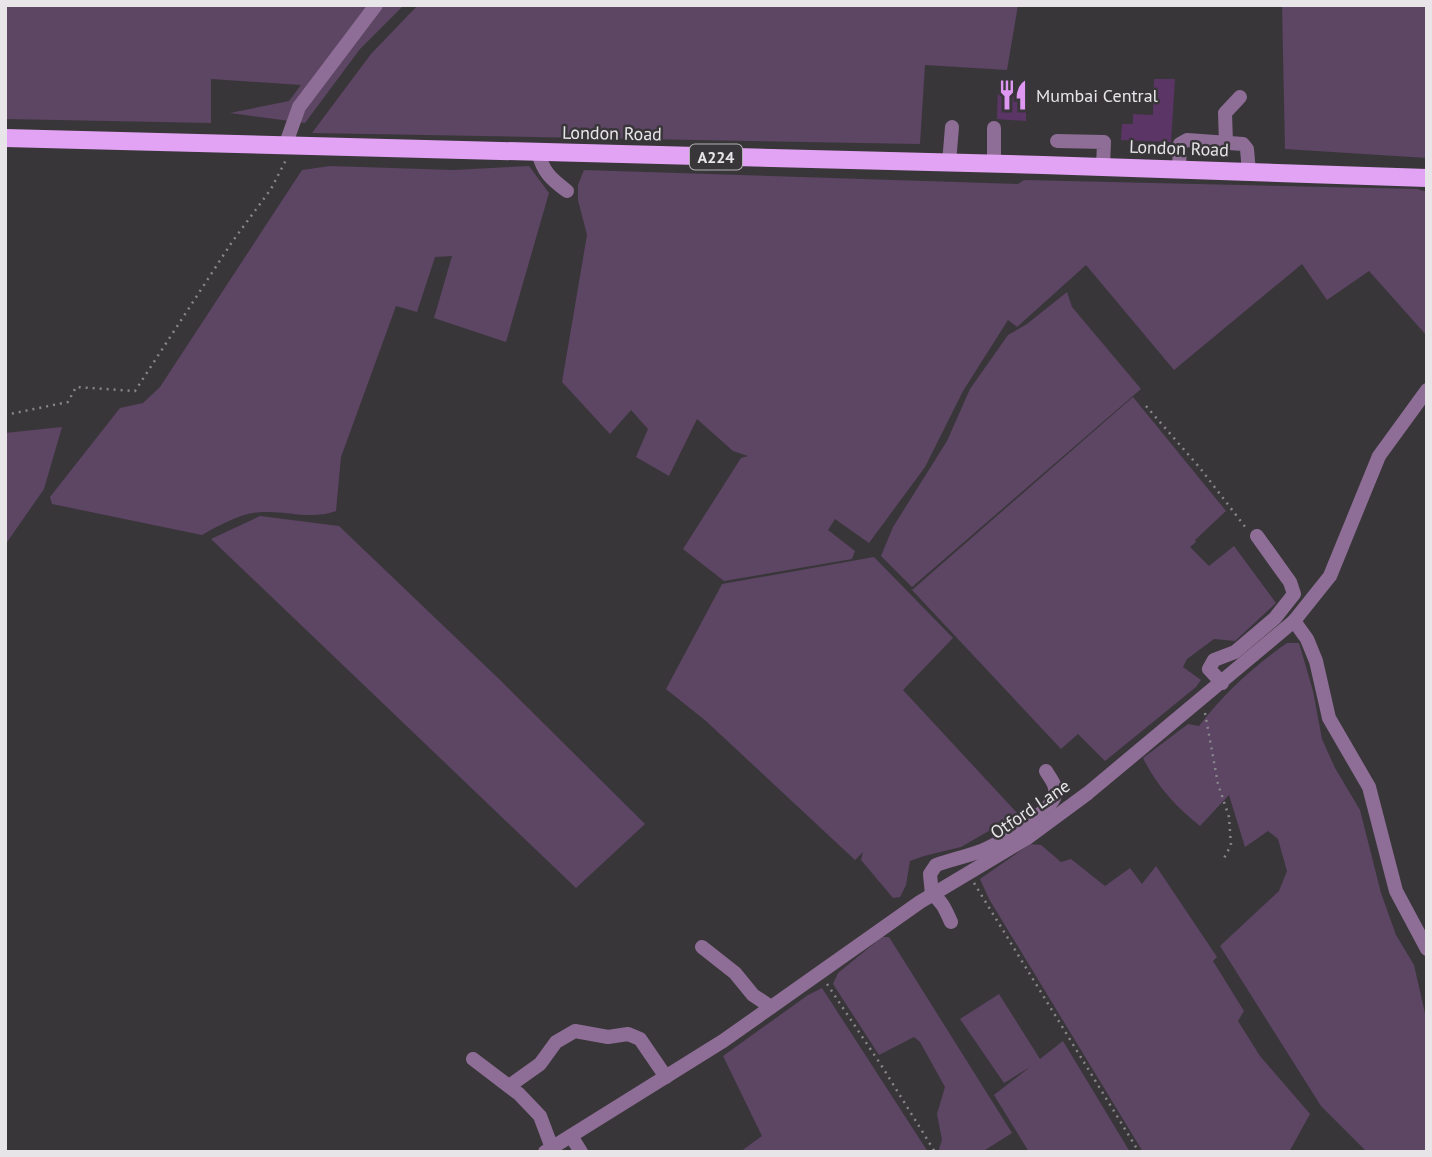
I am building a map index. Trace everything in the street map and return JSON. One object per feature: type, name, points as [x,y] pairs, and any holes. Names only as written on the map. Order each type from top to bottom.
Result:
[{"type":"main road","name":"London Road","points":[[5,138],[1427,178]]},
{"type":"street","points":[[285,146],[299,107],[376,5]]},
{"type":"street","points":[[1226,143],[1225,113],[1240,97]]},
{"type":"street","points":[[949,163],[952,127]]},
{"type":"street","points":[[994,128],[994,164]]},
{"type":"street","points":[[1057,141],[1104,142],[1103,167]]},
{"type":"street","points":[[1179,169],[1180,144],[1183,141],[1246,146],[1249,172]]},
{"type":"street","points":[[538,152],[542,168],[550,179],[567,191]]},
{"type":"street","name":"Otford Lane","points":[[549,1150],[723,1041],[932,895],[1027,838],[1088,793],[1294,621],[1330,576],[1379,456],[1427,390]]},
{"type":"street","points":[[1222,683],[1209,669],[1214,660],[1235,652],[1275,618],[1294,594],[1290,582],[1257,536]]},
{"type":"street","points":[[1294,621],[1307,639],[1316,661],[1329,719],[1370,787],[1396,891],[1427,949]]},
{"type":"street","points":[[951,922],[944,906],[932,895],[930,874],[936,865],[980,852],[1021,828],[1050,805],[1055,796],[1055,785],[1046,771]]},
{"type":"street","points":[[702,947],[735,974],[753,995],[771,1007]]},
{"type":"street","points":[[509,1086],[540,1064],[556,1042],[575,1031],[608,1037],[628,1034],[640,1039],[666,1077]]},
{"type":"street","points":[[473,1059],[509,1086],[540,1116],[549,1150]]},
{"type":"street","points":[[571,1136],[581,1152]]},
{"type":"path","points":[[5,415],[68,402],[76,387],[135,391],[232,242],[271,189],[286,161],[285,146]]},
{"type":"path","points":[[1146,406],[1200,468],[1246,528],[1257,536]]},
{"type":"path","points":[[1202,699],[1218,784],[1229,817],[1231,845],[1223,860]]},
{"type":"path","points":[[968,873],[1139,1152]]},
{"type":"path","points":[[820,973],[935,1152]]},
{"type":"shaded area","points":[[5,5],[404,5],[360,49],[305,123],[230,113],[289,101],[301,85],[211,79],[211,123],[5,119]]},
{"type":"shaded area","points":[[418,5],[1018,5],[1007,70],[925,65],[920,144],[312,133],[371,54]]},
{"type":"shaded area","points":[[1282,5],[1427,5],[1427,158],[1285,149]]},
{"type":"shaded area","points":[[330,166],[454,170],[529,166],[549,193],[506,342],[434,318],[452,256],[435,257],[417,312],[396,306],[341,457],[336,511],[309,515],[273,512],[248,514],[202,535],[52,504],[50,497],[120,408],[143,403],[160,387],[302,170]]},
{"type":"shaded area","points":[[584,170],[1018,184],[1024,180],[1417,189],[1427,192],[1427,336],[1369,271],[1327,300],[1302,264],[1174,370],[1086,265],[1017,327],[1008,320],[963,391],[925,467],[869,543],[835,519],[828,530],[855,551],[852,559],[724,581],[683,549],[741,458],[748,456],[733,451],[697,419],[669,476],[636,457],[648,429],[631,410],[610,434],[562,382],[587,235],[578,200],[578,185]]},
{"type":"shaded area","points":[[1067,292],[1072,307],[1141,389],[912,587],[881,556],[893,527],[947,441],[970,389],[1008,335],[1027,324]]},
{"type":"shaded area","points":[[1133,397],[1226,511],[1190,547],[1209,566],[1234,546],[1276,603],[1235,641],[1214,639],[1187,659],[1183,667],[1201,680],[1196,687],[1105,761],[1078,734],[1061,749],[912,590]]},
{"type":"shaded area","points":[[62,427],[44,489],[5,545],[5,433]]},
{"type":"shaded area","points":[[260,516],[339,526],[645,824],[576,888],[211,539]]},
{"type":"shaded area","points":[[874,557],[953,638],[903,690],[1018,814],[961,847],[910,861],[906,885],[900,897],[893,898],[861,860],[863,852],[855,860],[706,721],[666,689],[722,584]]},
{"type":"shaded area","points":[[1287,643],[1299,643],[1313,691],[1322,739],[1335,768],[1360,810],[1381,893],[1396,935],[1414,965],[1427,1022],[1427,1152],[1367,1152],[1321,1106],[1220,946],[1279,891],[1287,871],[1278,839],[1268,831],[1245,847],[1229,795],[1200,826],[1168,795],[1143,758],[1188,724],[1199,726],[1240,681]]},
{"type":"shaded area","points":[[1030,844],[1041,845],[1061,862],[1071,859],[1105,886],[1130,868],[1142,884],[1156,866],[1217,957],[1213,961],[1244,1011],[1238,1021],[1260,1056],[1310,1114],[1289,1152],[1143,1152],[989,899],[980,879]]},
{"type":"shaded area","points":[[882,937],[889,937],[1012,1133],[982,1152],[941,1152],[939,1149],[942,1140],[937,1114],[945,1087],[920,1042],[914,1037],[879,1055],[833,984],[838,973]]},
{"type":"shaded area","points":[[822,988],[928,1152],[740,1152],[762,1136],[723,1056],[808,995]]},
{"type":"shaded area","points":[[999,994],[1040,1059],[1063,1041],[1130,1152],[1029,1152],[994,1095],[1030,1067],[1004,1083],[960,1019]]},
{"type":"building","points":[[1154,79],[1175,79],[1171,142],[1121,140],[1122,124],[1133,124],[1133,114],[1153,115]]},
{"type":"building","points":[[998,86],[1026,87],[1026,121],[997,119]]},
{"type":"place","name":"Mumbai Central","points":[[1013,95]]}]
